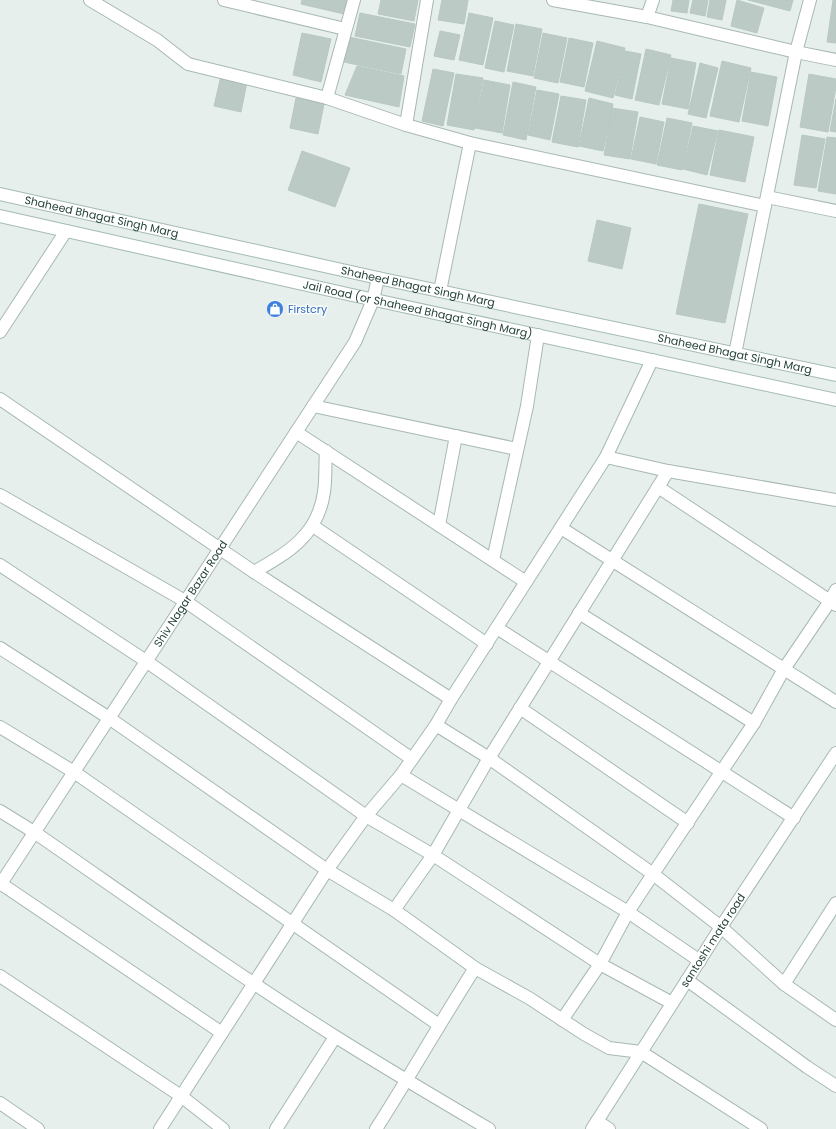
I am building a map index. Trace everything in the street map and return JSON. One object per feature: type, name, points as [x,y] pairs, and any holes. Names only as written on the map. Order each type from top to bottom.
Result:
[{"type":"street","points":[[90,0],[157,40],[188,64],[327,98],[406,125],[470,143],[766,201],[836,211]]},
{"type":"street","points":[[224,0],[345,29]]},
{"type":"street","points":[[327,98],[354,0]]},
{"type":"street","points":[[406,125],[427,0]]},
{"type":"street","points":[[553,0],[647,17],[836,60]]},
{"type":"street","points":[[647,17],[653,0]]},
{"type":"street","points":[[735,354],[796,52],[810,0]]},
{"type":"street","points":[[440,291],[470,143]]},
{"type":"street","name":"Shaheed Bhagat Singh Marg","points":[[0,194],[378,278],[836,375]]},
{"type":"street","name":"Jail Road (or Shaheed Bhagat Singh Marg)","points":[[0,216],[373,300],[836,400]]},
{"type":"street","points":[[0,332],[66,231]]},
{"type":"street","name":"Shiv Nagar Bazar Road","points":[[0,884],[355,342],[373,300],[378,278]]},
{"type":"street","points":[[493,560],[527,406],[538,336]]},
{"type":"street","points":[[160,1129],[327,870],[366,816],[401,775],[436,725],[451,699],[606,457],[652,360]]},
{"type":"street","points":[[0,399],[254,572],[451,699]]},
{"type":"street","points":[[313,406],[517,449]]},
{"type":"street","points":[[296,432],[526,582]]},
{"type":"street","points":[[438,525],[456,436]]},
{"type":"street","points":[[254,572],[294,547],[313,526],[316,521],[324,492],[326,452]]},
{"type":"street","points":[[606,457],[668,471],[836,500]]},
{"type":"street","points":[[394,910],[432,855],[489,758],[668,471]]},
{"type":"street","points":[[658,487],[833,603]]},
{"type":"street","points":[[0,495],[185,601],[412,760]]},
{"type":"street","points":[[313,526],[487,644]]},
{"type":"street","points":[[561,528],[836,702]]},
{"type":"street","points":[[0,565],[146,661],[366,816],[432,855],[600,964],[672,1003]]},
{"type":"street","points":[[562,1020],[600,964],[628,912],[754,723],[784,669],[833,603],[836,590]]},
{"type":"street","points":[[579,613],[754,723]]},
{"type":"street","points":[[497,628],[550,660],[794,818]]},
{"type":"street","points":[[0,648],[109,718],[327,870],[394,910],[475,968],[529,998],[609,1048],[641,1052],[761,1129]]},
{"type":"street","points":[[520,708],[688,823]]},
{"type":"street","points":[[436,725],[489,758],[653,874],[720,927],[784,984],[836,1020]]},
{"type":"street","points":[[0,727],[74,772],[439,1025]]},
{"type":"street","name":"santoshi mata road","points":[[594,1125],[700,961],[720,927],[836,753]]},
{"type":"street","points":[[401,775],[628,912],[700,961]]},
{"type":"street","points":[[0,811],[34,832],[254,984],[335,1037],[406,1081],[489,1129]]},
{"type":"street","points":[[0,884],[222,1033]]},
{"type":"street","points":[[784,984],[836,903]]},
{"type":"street","points":[[376,1129],[475,968]]},
{"type":"street","points":[[0,976],[181,1096],[223,1129]]},
{"type":"street","points":[[687,980],[807,1068],[836,1086]]},
{"type":"street","points":[[276,1129],[335,1037]]},
{"type":"street","points":[[0,1103],[38,1129]]},
{"type":"street","points":[[594,1125],[609,1129]]},
{"type":"building","points":[[302,0],[347,0],[344,14],[301,4]]},
{"type":"building","points":[[381,0],[418,0],[414,21],[378,14]]},
{"type":"building","points":[[442,0],[468,0],[464,24],[438,20]]},
{"type":"building","points":[[673,0],[689,0],[687,13],[671,11]]},
{"type":"building","points":[[693,0],[708,0],[705,16],[690,13]]},
{"type":"building","points":[[710,0],[726,0],[722,20],[707,17]]},
{"type":"building","points":[[737,0],[764,8],[757,33],[731,26]]},
{"type":"building","points":[[748,0],[793,0],[790,11]]},
{"type":"building","points":[[833,0],[836,0],[836,43],[827,42]]},
{"type":"building","points":[[360,13],[415,24],[410,47],[355,36]]},
{"type":"building","points":[[469,13],[493,18],[483,65],[459,60]]},
{"type":"building","points":[[495,21],[514,25],[504,72],[485,68]]},
{"type":"building","points":[[516,24],[542,29],[533,76],[507,71]]},
{"type":"building","points":[[440,31],[460,35],[454,60],[434,56]]},
{"type":"building","points":[[302,33],[331,39],[321,82],[293,75]]},
{"type":"building","points":[[543,33],[567,38],[558,83],[534,78]]},
{"type":"building","points":[[349,37],[406,49],[401,74],[344,62]]},
{"type":"building","points":[[569,38],[593,43],[584,87],[560,82]]},
{"type":"building","points":[[597,41],[625,48],[613,98],[585,91]]},
{"type":"building","points":[[646,49],[671,55],[659,105],[635,100]]},
{"type":"building","points":[[625,51],[641,54],[632,99],[615,95]]},
{"type":"building","points":[[671,58],[696,63],[688,109],[662,104]]},
{"type":"building","points":[[722,61],[751,68],[739,122],[710,116]]},
{"type":"building","points":[[700,63],[718,68],[706,118],[688,114]]},
{"type":"building","points":[[357,66],[404,76],[399,107],[345,95]]},
{"type":"building","points":[[433,69],[454,73],[443,126],[422,121]]},
{"type":"building","points":[[751,72],[777,77],[768,126],[742,121]]},
{"type":"building","points":[[456,74],[483,78],[474,130],[447,125]]},
{"type":"building","points":[[809,74],[836,79],[828,132],[800,127]]},
{"type":"building","points":[[221,76],[247,82],[241,112],[214,106]]},
{"type":"building","points":[[484,80],[510,85],[502,133],[475,128]]},
{"type":"building","points":[[513,82],[536,87],[526,140],[503,135]]},
{"type":"building","points":[[537,90],[559,94],[550,140],[528,135]]},
{"type":"building","points":[[561,96],[586,100],[578,147],[552,142]]},
{"type":"building","points":[[296,98],[324,104],[318,134],[290,128]]},
{"type":"building","points":[[589,98],[613,104],[603,151],[579,146]]},
{"type":"building","points":[[836,99],[836,132],[830,131]]},
{"type":"building","points":[[612,108],[638,112],[630,159],[604,155]]},
{"type":"building","points":[[640,117],[664,122],[656,164],[631,159]]},
{"type":"building","points":[[667,118],[692,123],[682,170],[657,165]]},
{"type":"building","points":[[693,126],[718,131],[707,175],[683,169]]},
{"type":"building","points":[[719,130],[754,137],[745,182],[710,175]]},
{"type":"building","points":[[802,135],[825,139],[816,188],[794,185]]},
{"type":"building","points":[[827,137],[836,138],[836,194],[818,191]]},
{"type":"building","points":[[302,151],[350,168],[335,207],[288,190]]},
{"type":"building","points":[[699,204],[748,214],[725,323],[676,314]]},
{"type":"building","points":[[597,220],[631,228],[622,269],[588,261]]},
{"type":"place","name":"Firstcry","points":[[275,309]]}]
